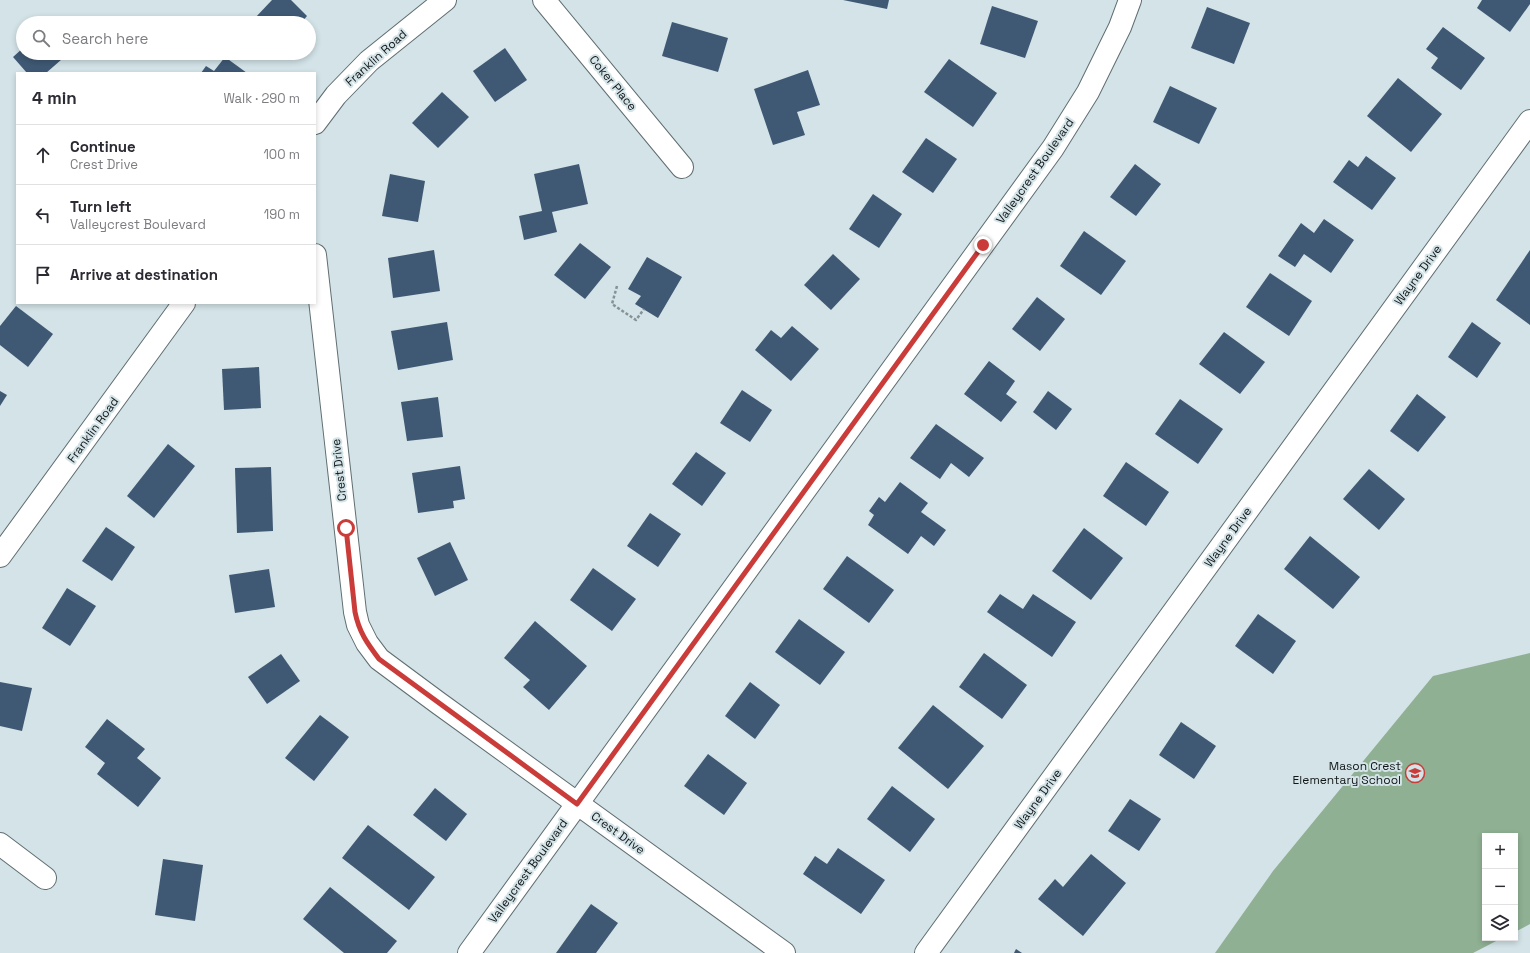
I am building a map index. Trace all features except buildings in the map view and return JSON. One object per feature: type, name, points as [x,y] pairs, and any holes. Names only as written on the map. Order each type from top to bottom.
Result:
[{"type":"street","name":"Franklin Road","points":[[316,122],[336,95],[370,62],[445,0]]},
{"type":"street","name":"Coker Place","points":[[544,0],[682,167]]},
{"type":"street","name":"Valleycrest Boulevard","points":[[469,953],[1053,148],[1088,92],[1120,26],[1130,0]]},
{"type":"street","name":"Wayne Drive","points":[[926,953],[1530,121]]},
{"type":"street","name":"Crest Drive","points":[[316,264],[355,612],[358,625],[367,643],[379,659],[784,953]]},
{"type":"street","name":"Franklin Road","points":[[0,556],[183,304]]},
{"type":"street","points":[[0,844],[45,878]]},
{"type":"path","points":[[617,286],[612,304],[636,320],[644,309]]},
{"type":"green space","name":"Mason Crest Elementary School","points":[[1530,653],[1530,924],[1518,930],[1518,833],[1482,833],[1482,941],[1496,941],[1473,953],[1215,953],[1273,871],[1433,676]]},
{"type":"place","name":"Mason Crest Elementary School","points":[[1415,773]]},
{"type":"route","points":[[346,528],[355,612],[358,625],[367,643],[379,659],[577,804],[983,245]]}]
